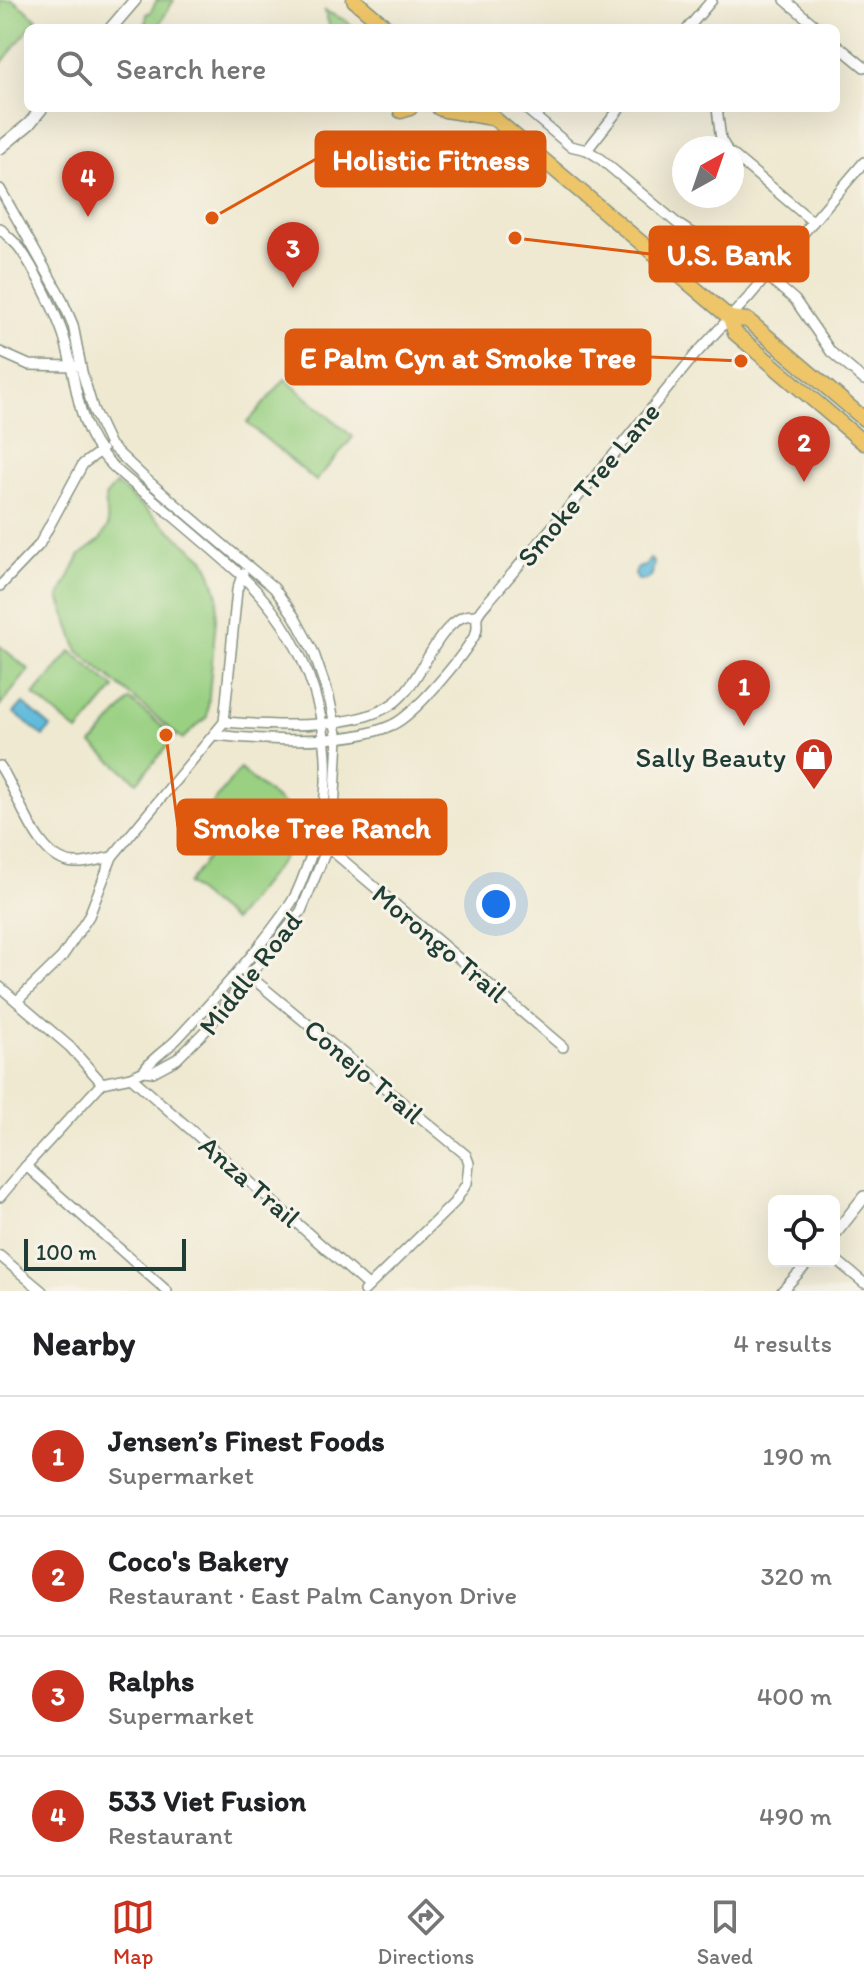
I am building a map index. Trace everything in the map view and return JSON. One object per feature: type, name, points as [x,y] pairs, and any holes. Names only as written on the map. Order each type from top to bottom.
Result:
[{"type":"main road","points":[[354,0],[382,24]]},
{"type":"main road","points":[[488,113],[730,318],[735,333],[864,443]]},
{"type":"main road","points":[[730,318],[747,320],[864,419]]},
{"type":"street","points":[[114,24],[135,0]]},
{"type":"street","points":[[691,24],[712,0]]},
{"type":"street","points":[[785,0],[813,24]]},
{"type":"street","points":[[840,47],[864,67]]},
{"type":"street","points":[[0,148],[39,112]]},
{"type":"street","points":[[530,112],[570,146],[587,150],[598,157],[678,224],[731,248],[767,276],[802,308],[831,352],[864,380]]},
{"type":"street","points":[[587,150],[617,112]]},
{"type":"street","points":[[718,112],[720,136]]},
{"type":"street","name":"Smoke Tree Lane","points":[[224,722],[267,725],[334,722],[380,711],[393,703],[406,691],[444,633],[461,617],[477,615],[695,355],[864,162]]},
{"type":"street","points":[[744,164],[813,222]]},
{"type":"street","points":[[0,189],[60,295],[73,325],[93,409],[110,445],[83,464],[39,545],[0,586]]},
{"type":"street","points":[[0,228],[8,239],[20,247],[50,302],[63,332],[83,416],[100,452]]},
{"type":"street","points":[[20,247],[29,240]]},
{"type":"street","points":[[0,352],[29,365],[81,366]]},
{"type":"street","name":"Middle Road","points":[[110,445],[274,588],[313,651],[329,697],[338,738],[334,812],[328,846],[301,911],[144,1071]]},
{"type":"street","name":"Middle Road","points":[[100,452],[242,577],[277,617],[311,681],[324,738],[327,774],[318,839],[294,898],[206,1030],[177,1059],[153,1072],[144,1071],[102,1083]]},
{"type":"street","points":[[17,1001],[62,957],[89,916],[112,857],[224,722],[237,590],[245,562]]},
{"type":"street","name":"Smoke Tree Lane","points":[[214,735],[269,740],[338,738],[392,725],[418,705],[478,631],[477,615]]},
{"type":"street","points":[[427,660],[445,673]]},
{"type":"street","points":[[0,766],[40,842],[55,857],[73,864],[112,857]]},
{"type":"street","name":"Morongo Trail","points":[[318,839],[563,1047]]},
{"type":"street","name":"Conejo Trail","points":[[244,972],[466,1155],[469,1163],[467,1183],[454,1203],[366,1288]]},
{"type":"street","points":[[0,987],[70,1047],[102,1083],[0,1197]]},
{"type":"street","name":"Anza Trail","points":[[131,1077],[366,1288]]},
{"type":"street","points":[[26,1166],[167,1291]]},
{"type":"street","points":[[840,1227],[864,1197]]},
{"type":"street","points":[[0,1256],[42,1291]]},
{"type":"street","points":[[840,1263],[864,1283]]},
{"type":"street","points":[[782,1291],[804,1267]]},
{"type":"green space","points":[[0,0],[13,0],[37,19],[33,24],[24,24],[24,35],[0,65]]},
{"type":"green space","points":[[157,0],[174,0],[159,24],[146,24],[147,13]]},
{"type":"green space","points":[[325,11],[350,24],[329,24]]},
{"type":"green space","points":[[285,379],[353,437],[316,481],[247,423]]},
{"type":"green space","points":[[116,484],[204,559],[218,596],[207,717],[182,739],[78,651],[59,597],[80,555],[100,540],[108,526],[105,497]]},
{"type":"green space","points":[[0,646],[29,670],[0,706]]},
{"type":"green space","points":[[71,651],[115,688],[78,732],[34,695]]},
{"type":"green space","points":[[130,700],[175,737],[137,782],[92,744]]},
{"type":"green space","points":[[240,769],[309,826],[233,921],[187,884],[225,836],[202,817]]},
{"type":"water","points":[[650,559],[654,562],[652,575],[646,580],[638,580],[636,571]]},
{"type":"water","points":[[23,703],[51,727],[43,736],[14,713]]},
{"type":"place","name":"533 Viet Fusion","points":[[88,217]]},
{"type":"place","name":"Holistic Fitness","points":[[212,218]]},
{"type":"place","name":"U.S. Bank","points":[[515,238]]},
{"type":"place","name":"Ralphs","points":[[293,288]]},
{"type":"place","name":"E Palm Cyn at Smoke Tree","points":[[741,361]]},
{"type":"place","name":"Coco's Bakery","points":[[804,482]]},
{"type":"place","name":"Jensen’s Finest Foods","points":[[744,726]]},
{"type":"place","name":"Smoke Tree Ranch","points":[[166,735]]},
{"type":"place","name":"Sally Beauty","points":[[814,791]]}]
